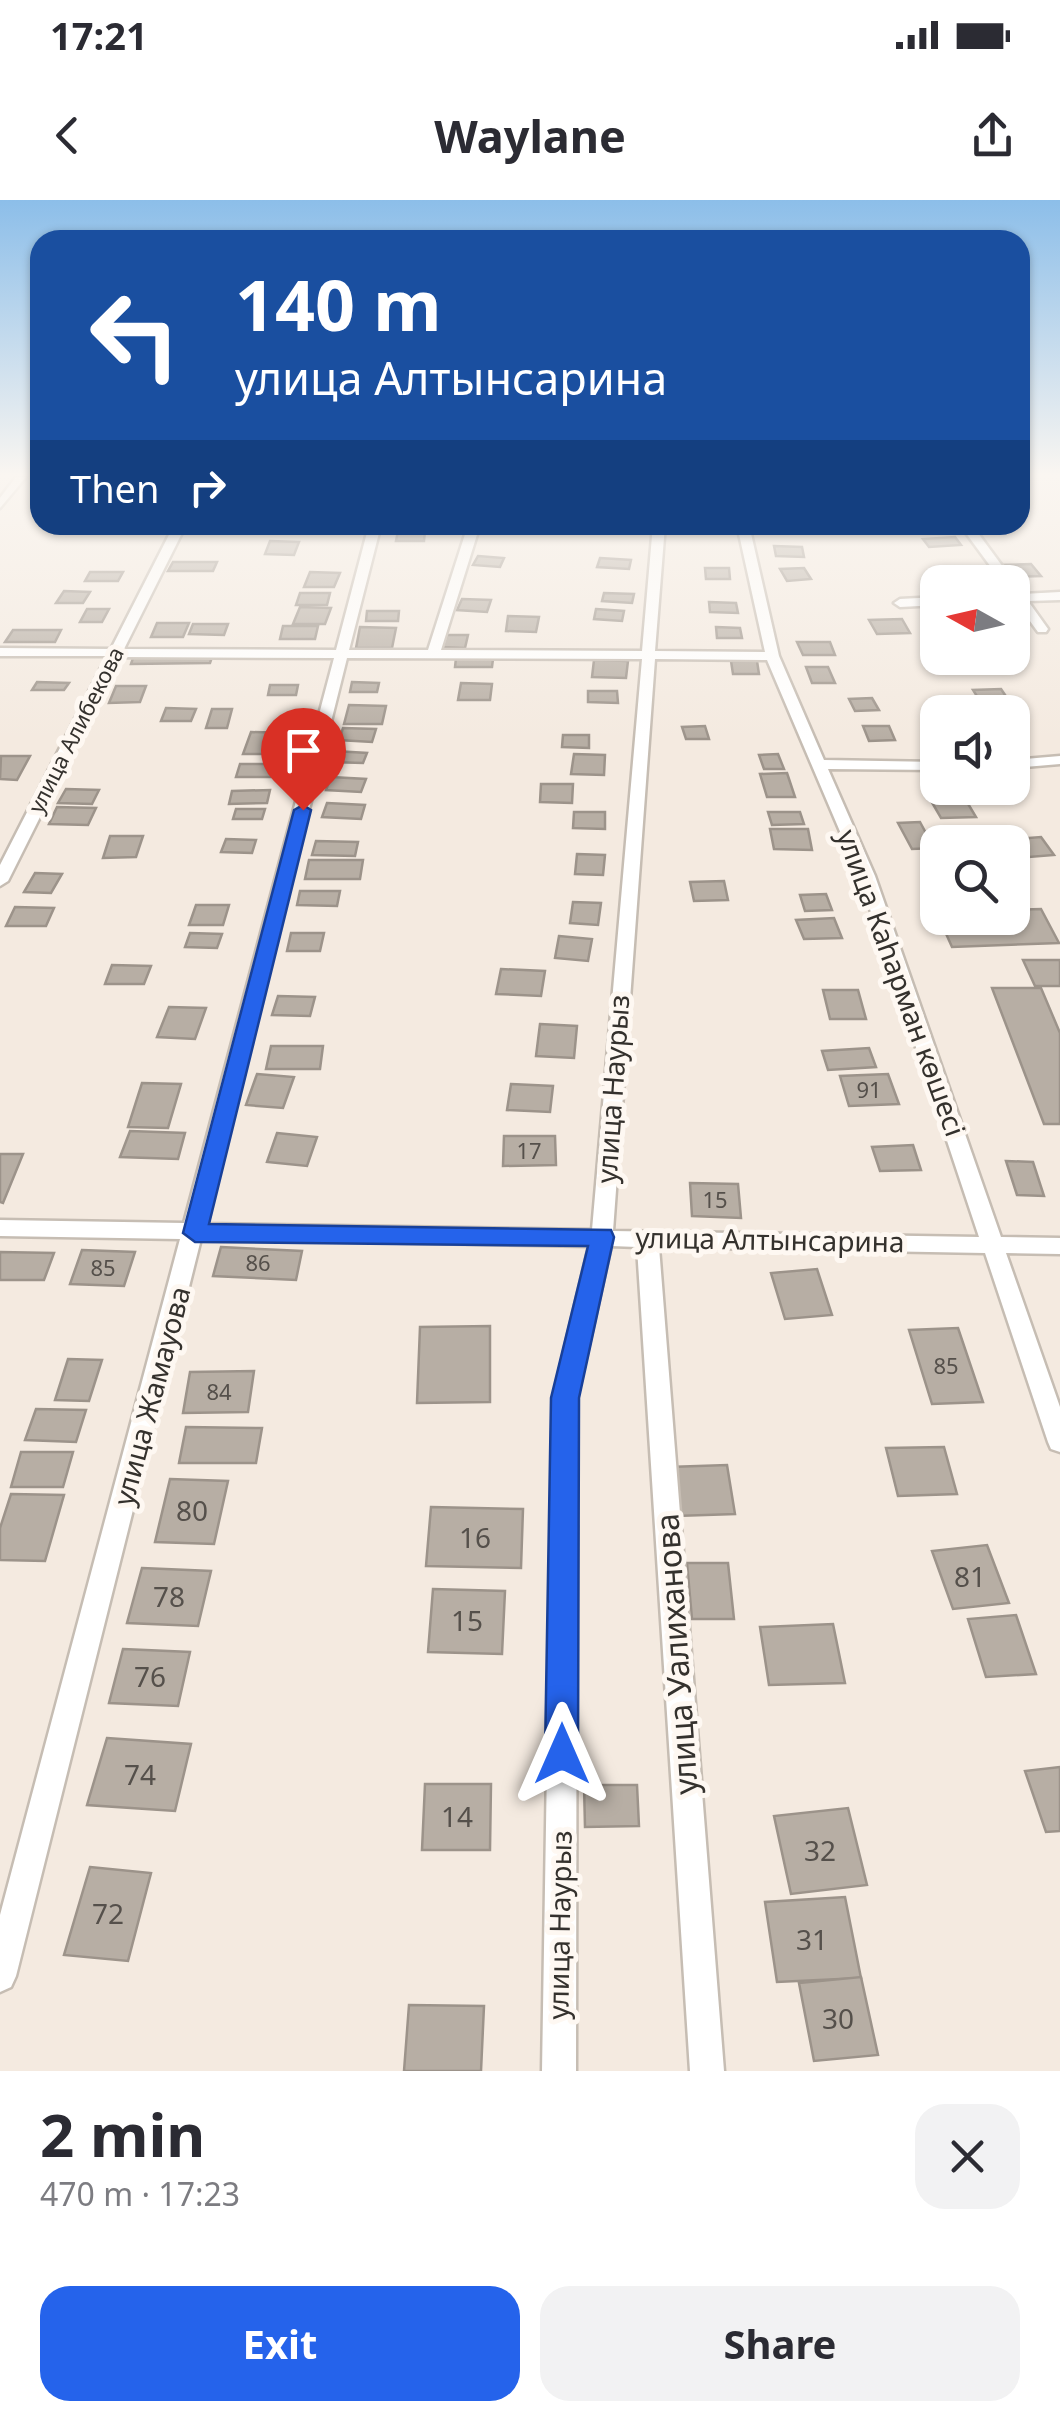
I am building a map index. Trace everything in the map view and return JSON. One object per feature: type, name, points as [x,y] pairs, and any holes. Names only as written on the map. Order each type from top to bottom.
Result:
[{"type":"street","name":"улица Алибекова","points":[[0,881],[160,564]]},
{"type":"street","name":"улица Жамауова","points":[[0,1976],[365,564]]},
{"type":"street","points":[[432,656],[461,564]]},
{"type":"street","name":"улица Наурыз","points":[[559,2071],[565,1398],[602,1237],[655,564]]},
{"type":"street","name":"улица Каһарман көшесі","points":[[752,564],[772,656],[867,876],[1060,1442]]},
{"type":"street","points":[[1030,593],[1060,596]]},
{"type":"street","points":[[900,603],[920,602]]},
{"type":"street","points":[[1030,614],[1042,630]]},
{"type":"street","points":[[0,652],[772,656]]},
{"type":"street","points":[[1030,762],[1060,760]]},
{"type":"street","points":[[818,764],[920,766]]},
{"type":"street","name":"улица Алтынсарина","points":[[0,1228],[1060,1246]]},
{"type":"street","name":"улица Уалиханова","points":[[647,1238],[708,2071]]},
{"type":"building","points":[[172,564],[216,564],[213,571],[168,571]]},
{"type":"building","points":[[598,564],[630,564],[629,569]]},
{"type":"building","points":[[1031,564],[1041,576],[1030,576],[1030,565],[1000,565]]},
{"type":"building","points":[[705,568],[729,568],[730,579],[706,579]]},
{"type":"building","points":[[804,568],[811,579],[787,581],[780,569]]},
{"type":"building","points":[[90,572],[123,572],[118,581],[85,581]]},
{"type":"building","points":[[310,572],[340,573],[334,587],[304,587]]},
{"type":"building","points":[[64,591],[90,592],[83,603],[56,603]]},
{"type":"building","points":[[300,593],[330,593],[327,605],[296,605]]},
{"type":"building","points":[[604,593],[634,594],[632,603],[602,601]]},
{"type":"building","points":[[462,599],[491,600],[487,612],[457,610]]},
{"type":"building","points":[[709,602],[736,603],[738,613],[710,612]]},
{"type":"building","points":[[300,607],[331,608],[325,624],[293,624]]},
{"type":"building","points":[[87,609],[109,609],[102,622],[80,622]]},
{"type":"building","points":[[596,609],[624,611],[622,621],[594,619]]},
{"type":"building","points":[[367,611],[399,611],[398,621],[366,621]]},
{"type":"building","points":[[508,616],[539,617],[536,632],[506,631]]},
{"type":"building","points":[[902,619],[910,633],[877,634],[869,620]]},
{"type":"building","points":[[157,623],[189,623],[183,637],[151,637]]},
{"type":"building","points":[[193,624],[228,624],[224,635],[189,634]]},
{"type":"building","points":[[283,626],[318,626],[315,639],[280,639]]},
{"type":"building","points":[[360,627],[396,628],[392,648],[356,648]]},
{"type":"building","points":[[716,627],[740,628],[742,638],[717,638]]},
{"type":"building","points":[[13,630],[61,630],[55,642],[5,642]]},
{"type":"building","points":[[447,635],[468,635],[465,648],[443,647]]},
{"type":"building","points":[[797,642],[830,642],[835,655],[803,655]]},
{"type":"building","points":[[212,657],[210,663],[131,664],[133,658]]},
{"type":"building","points":[[456,658],[493,659],[492,667],[455,667]]},
{"type":"building","points":[[594,660],[628,661],[626,678],[592,677]]},
{"type":"building","points":[[731,661],[757,661],[759,674],[733,674]]},
{"type":"building","points":[[806,667],[828,667],[835,683],[812,683]]},
{"type":"building","points":[[37,682],[69,683],[64,690],[32,690]]},
{"type":"building","points":[[352,682],[379,683],[377,692],[350,692]]},
{"type":"building","points":[[461,683],[492,684],[490,700],[458,700]]},
{"type":"building","points":[[270,685],[298,685],[296,695],[268,695]]},
{"type":"building","points":[[116,686],[146,686],[140,702],[109,703]]},
{"type":"building","points":[[1001,689],[1005,695],[976,695],[973,690]]},
{"type":"building","points":[[588,691],[617,691],[618,703],[588,702]]},
{"type":"building","points":[[872,698],[879,710],[855,711],[849,699]]},
{"type":"building","points":[[349,705],[386,706],[382,724],[344,724]]},
{"type":"building","points":[[166,708],[196,709],[191,721],[161,721]]},
{"type":"building","points":[[212,709],[232,709],[227,728],[206,728]]},
{"type":"building","points":[[705,726],[709,739],[686,739],[682,727]]},
{"type":"building","points":[[863,726],[889,726],[895,740],[869,741]]},
{"type":"building","points":[[343,728],[376,729],[372,742],[339,740]]},
{"type":"building","points":[[251,732],[290,733],[283,754],[243,754]]},
{"type":"building","points":[[563,735],[589,735],[589,748],[562,747]]},
{"type":"building","points":[[334,751],[367,753],[363,763],[330,762]]},
{"type":"building","points":[[574,754],[605,755],[604,775],[571,774]]},
{"type":"building","points":[[778,754],[784,769],[764,769],[759,755]]},
{"type":"building","points":[[1,756],[30,756],[17,780],[0,779]]},
{"type":"building","points":[[240,764],[279,764],[276,777],[236,777]]},
{"type":"building","points":[[787,773],[795,797],[767,797],[760,774]]},
{"type":"building","points":[[331,777],[366,779],[361,792],[326,790]]},
{"type":"building","points":[[541,784],[573,784],[572,803],[540,802]]},
{"type":"building","points":[[66,789],[99,790],[92,804],[58,803]]},
{"type":"building","points":[[270,790],[267,803],[229,804],[232,791]]},
{"type":"building","points":[[327,803],[365,805],[361,819],[322,817]]},
{"type":"building","points":[[933,805],[969,805],[976,817],[941,818]]},
{"type":"building","points":[[57,807],[96,808],[88,825],[49,824]]},
{"type":"building","points":[[236,809],[265,809],[262,819],[233,819]]},
{"type":"building","points":[[574,812],[605,812],[605,829],[573,828]]},
{"type":"building","points":[[768,812],[800,812],[804,824],[772,825]]},
{"type":"building","points":[[920,822],[920,849],[912,849],[898,823]]},
{"type":"building","points":[[770,829],[808,829],[812,850],[774,849]]},
{"type":"building","points":[[110,836],[143,836],[136,857],[103,858]]},
{"type":"building","points":[[1041,837],[1054,855],[1030,857],[1030,838]]},
{"type":"building","points":[[226,839],[256,840],[252,853],[221,852]]},
{"type":"building","points":[[316,841],[358,842],[355,856],[312,855]]},
{"type":"building","points":[[577,854],[605,855],[603,875],[575,874]]},
{"type":"building","points":[[309,860],[363,860],[360,879],[305,879]]},
{"type":"building","points":[[35,873],[62,874],[51,893],[24,892]]},
{"type":"building","points":[[724,881],[728,900],[694,901],[690,882]]},
{"type":"building","points":[[300,891],[340,891],[337,906],[297,905]]},
{"type":"building","points":[[826,894],[832,910],[805,911],[800,895]]},
{"type":"building","points":[[573,902],[601,903],[598,925],[570,923]]},
{"type":"building","points":[[196,905],[229,905],[223,925],[189,925]]},
{"type":"building","points":[[15,907],[54,908],[46,926],[6,926]]},
{"type":"building","points":[[1030,909],[1041,909],[1059,943],[952,947],[947,935],[1030,935]]},
{"type":"building","points":[[834,918],[842,938],[804,939],[796,920]]},
{"type":"building","points":[[190,933],[222,934],[217,948],[185,947]]},
{"type":"building","points":[[291,933],[324,933],[320,951],[287,951]]},
{"type":"building","points":[[559,936],[592,939],[588,961],[555,958]]},
{"type":"building","points":[[1023,960],[1060,960],[1060,986],[1035,986]]},
{"type":"building","points":[[112,965],[151,966],[144,984],[105,984]]},
{"type":"building","points":[[501,969],[545,971],[541,996],[496,994]]},
{"type":"building","points":[[992,988],[1041,988],[1060,1033],[1060,1124],[1044,1124]]},
{"type":"building","points":[[823,990],[858,990],[866,1019],[830,1019]]},
{"type":"building","points":[[278,996],[315,997],[310,1016],[272,1015]]},
{"type":"building","points":[[169,1007],[206,1008],[195,1039],[157,1037]]},
{"type":"building","points":[[540,1024],[577,1026],[574,1058],[536,1056]]},
{"type":"building","points":[[271,1046],[323,1046],[320,1069],[266,1069]]},
{"type":"building","points":[[869,1048],[876,1067],[828,1070],[822,1051]]},
{"type":"building","points":[[257,1074],[294,1077],[283,1108],[246,1105]]},
{"type":"building","points":[[888,1074],[899,1104],[849,1106],[840,1076]]},
{"type":"building","points":[[142,1083],[181,1084],[168,1128],[128,1127]]},
{"type":"building","points":[[511,1084],[553,1086],[550,1112],[507,1110]]},
{"type":"building","points":[[130,1131],[185,1133],[178,1159],[120,1157]]},
{"type":"building","points":[[277,1133],[317,1137],[307,1166],[267,1162]]},
{"type":"building","points":[[504,1136],[555,1136],[556,1165],[503,1166]]},
{"type":"building","points":[[913,1145],[921,1170],[880,1171],[872,1147]]},
{"type":"building","points":[[0,1154],[23,1154],[3,1203],[0,1202]]},
{"type":"building","points":[[1006,1161],[1033,1162],[1044,1196],[1017,1195]]},
{"type":"building","points":[[690,1183],[738,1184],[741,1218],[692,1216]]},
{"type":"building","points":[[221,1247],[302,1251],[296,1280],[213,1276]]},
{"type":"building","points":[[82,1250],[135,1252],[124,1286],[70,1284]]},
{"type":"building","points":[[0,1252],[54,1253],[44,1280],[0,1280]]},
{"type":"building","points":[[817,1269],[832,1315],[785,1319],[771,1273]]},
{"type":"building","points":[[490,1326],[490,1402],[417,1403],[420,1327]]},
{"type":"building","points":[[958,1328],[983,1402],[932,1404],[909,1330]]},
{"type":"building","points":[[68,1359],[102,1360],[89,1401],[55,1400]]},
{"type":"building","points":[[254,1371],[248,1412],[183,1413],[190,1372]]},
{"type":"building","points":[[36,1409],[86,1410],[76,1442],[25,1440]]},
{"type":"building","points":[[186,1427],[262,1428],[256,1463],[179,1463]]},
{"type":"building","points":[[944,1447],[957,1494],[898,1496],[886,1448]]},
{"type":"building","points":[[21,1452],[73,1452],[63,1487],[11,1487]]},
{"type":"building","points":[[727,1465],[735,1514],[676,1516],[669,1467]]},
{"type":"building","points":[[170,1479],[228,1481],[214,1544],[155,1542]]},
{"type":"building","points":[[11,1494],[64,1495],[45,1561],[0,1560],[0,1528]]},
{"type":"building","points":[[431,1507],[523,1509],[521,1568],[426,1566]]},
{"type":"building","points":[[987,1545],[1009,1603],[953,1609],[932,1551]]},
{"type":"building","points":[[687,1563],[728,1563],[734,1619],[692,1619]]},
{"type":"building","points":[[142,1568],[211,1571],[198,1626],[127,1623]]},
{"type":"building","points":[[433,1589],[505,1591],[502,1654],[428,1652]]},
{"type":"building","points":[[1016,1615],[1036,1674],[986,1677],[968,1619]]},
{"type":"building","points":[[833,1624],[845,1683],[769,1685],[760,1627]]},
{"type":"building","points":[[123,1649],[190,1652],[178,1706],[109,1703]]},
{"type":"building","points":[[107,1738],[191,1744],[175,1811],[87,1805]]},
{"type":"building","points":[[1060,1767],[1060,1831],[1046,1832],[1025,1771]]},
{"type":"building","points":[[425,1784],[491,1784],[490,1850],[422,1850]]},
{"type":"building","points":[[584,1785],[637,1785],[639,1826],[585,1827]]},
{"type":"building","points":[[848,1808],[867,1885],[791,1894],[774,1816]]},
{"type":"building","points":[[90,1867],[151,1873],[128,1961],[64,1955]]},
{"type":"building","points":[[845,1897],[861,1978],[777,1982],[765,1902]]},
{"type":"building","points":[[861,1977],[878,2055],[814,2061],[799,1983]]},
{"type":"building","points":[[409,2005],[484,2006],[481,2071],[404,2071]]},
{"type":"route","points":[[303,810],[195,1233],[602,1237],[565,1398],[562,1754]]}]
